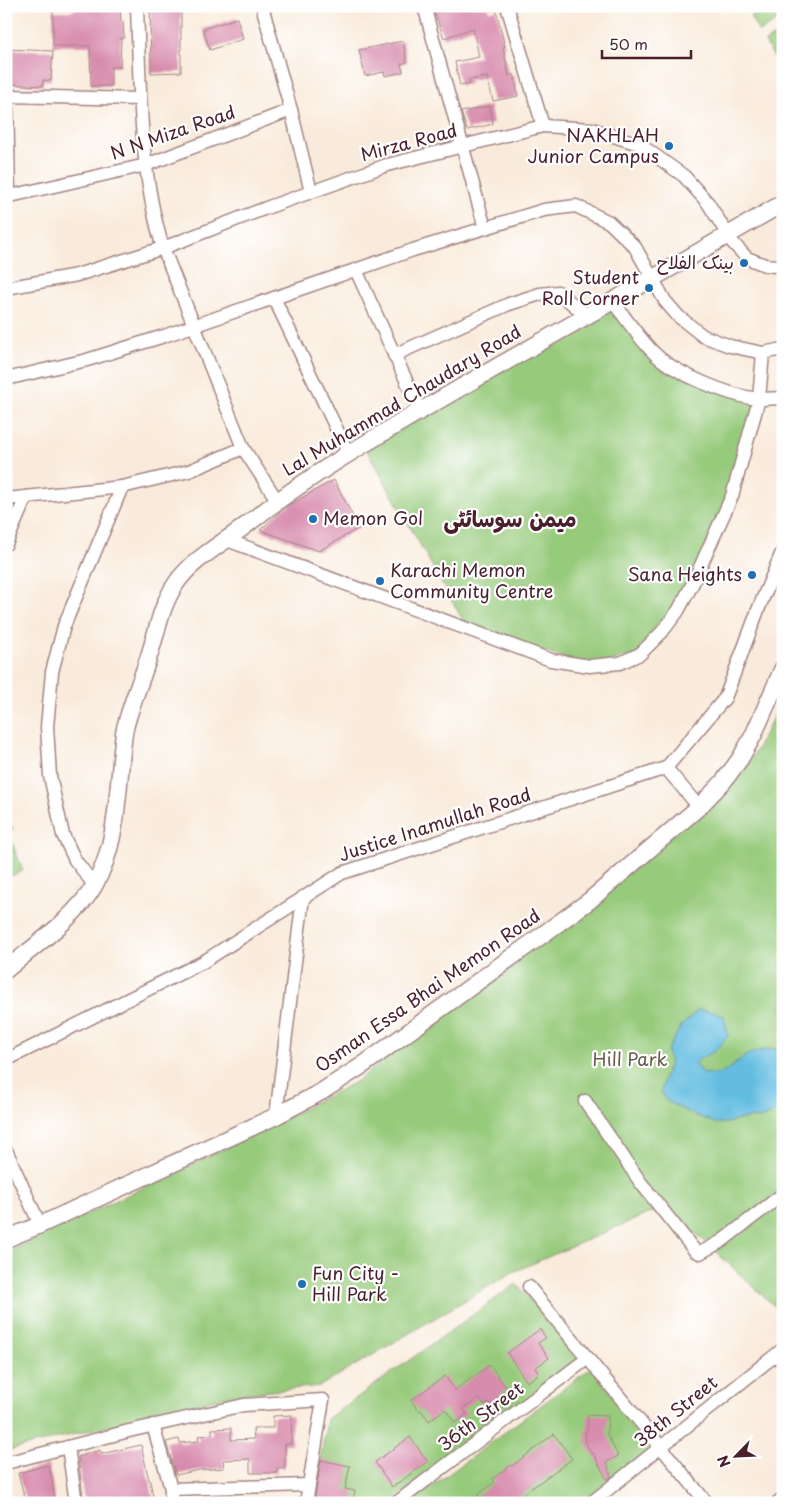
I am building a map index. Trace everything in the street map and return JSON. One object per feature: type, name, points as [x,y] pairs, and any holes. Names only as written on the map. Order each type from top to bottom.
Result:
[{"type":"street","points":[[137,6],[140,99],[146,164],[154,220],[193,326],[243,448],[277,500]]},
{"type":"street","points":[[262,6],[291,110],[311,192]]},
{"type":"street","points":[[424,6],[485,228]]},
{"type":"street","points":[[507,6],[543,126]]},
{"type":"street","points":[[8,196],[6,96],[140,99]]},
{"type":"street","name":"N N Miza Road","points":[[8,196],[146,164],[291,110]]},
{"type":"street","name":"Mirza Road","points":[[6,288],[77,275],[163,248],[387,164],[543,126],[592,129],[639,144],[684,176],[708,203],[728,235],[747,258],[765,265],[776,266],[783,264]]},
{"type":"street","points":[[6,379],[87,360],[193,326],[413,250],[544,210],[576,206],[609,222],[635,247],[665,301],[678,316],[703,336],[730,346],[763,353],[783,349]]},
{"type":"street","name":"Lal Muhammad Chaudary Road","points":[[6,970],[81,906],[106,862],[114,824],[125,730],[164,606],[175,584],[192,565],[277,500],[348,453],[586,315],[653,280],[728,235],[782,206]]},
{"type":"street","points":[[356,270],[420,411]]},
{"type":"street","points":[[394,355],[508,304],[540,294],[558,292],[586,315]]},
{"type":"street","points":[[274,298],[348,453]]},
{"type":"street","points":[[612,301],[653,353],[678,370],[702,382],[738,394],[759,399],[783,398]]},
{"type":"street","points":[[227,540],[551,660],[590,666],[620,663],[640,654],[662,632],[678,611],[732,496],[759,399],[763,353]]},
{"type":"street","points":[[6,499],[122,487],[189,471],[243,448]]},
{"type":"street","points":[[94,886],[75,860],[63,835],[50,776],[47,727],[52,672],[64,626],[122,487]]},
{"type":"street","points":[[6,544],[26,497]]},
{"type":"street","points":[[699,807],[666,768],[725,698],[783,550]]},
{"type":"street","name":"Osman Essa Bhai Memon Road","points":[[6,1239],[276,1116],[321,1092],[363,1065],[581,907],[699,807],[723,782],[740,759],[753,736],[783,668]]},
{"type":"street","name":"Justice Inamullah Road","points":[[6,1060],[203,962],[342,873],[666,768]]},
{"type":"street","points":[[276,1116],[303,897]]},
{"type":"street","points":[[585,1101],[641,1183],[695,1251],[700,1253],[722,1241],[783,1194]]},
{"type":"street","points":[[6,1150],[40,1225]]},
{"type":"street","points":[[529,1287],[706,1503]]},
{"type":"street","name":"38th Street","points":[[591,1503],[783,1349]]},
{"type":"street","name":"36th Street","points":[[396,1503],[588,1358]]},
{"type":"street","points":[[6,1463],[68,1446],[244,1404],[323,1400],[306,1503]]},
{"type":"street","points":[[153,1425],[171,1489],[171,1503]]},
{"type":"street","points":[[68,1446],[76,1503]]},
{"type":"street","points":[[171,1489],[308,1484]]},
{"type":"street","points":[[777,1503],[783,1498]]},
{"type":"green space","points":[[768,6],[783,6],[783,18],[759,32],[750,17]]},
{"type":"green space","points":[[783,31],[783,52],[774,57],[765,42]]},
{"type":"green space","points":[[613,301],[678,370],[759,399],[732,496],[693,583],[640,654],[590,666],[468,629],[363,444]]},
{"type":"green space","name":"Hill Park","points":[[783,698],[783,1314],[666,1206],[513,1272],[320,1386],[232,1395],[6,1451],[6,1253],[247,1138],[357,1081],[640,864],[748,766]]},
{"type":"green space","points":[[6,813],[13,830],[8,832],[23,871],[6,878]]},
{"type":"green space","points":[[516,1284],[581,1355],[580,1360],[389,1503],[313,1503],[327,1419]]},
{"type":"green space","points":[[591,1368],[655,1446],[582,1503],[410,1503]]},
{"type":"water","points":[[698,1010],[724,1016],[728,1036],[714,1052],[702,1057],[695,1064],[702,1073],[722,1073],[744,1057],[758,1051],[783,1049],[783,1109],[760,1119],[748,1118],[726,1123],[715,1123],[668,1102],[661,1093],[663,1081],[670,1064],[667,1051],[681,1026]]},
{"type":"building","points":[[77,6],[120,6],[124,38],[121,38],[120,67],[111,67],[111,86],[91,86],[90,46],[53,46],[53,11],[73,11]]},
{"type":"building","points":[[150,6],[181,6],[181,72],[151,73]]},
{"type":"building","points":[[432,6],[488,6],[489,11],[496,10],[505,47],[503,47],[509,76],[514,74],[518,96],[493,101],[487,77],[469,80],[470,84],[460,86],[455,62],[479,57],[473,28],[444,38]]},
{"type":"building","points":[[237,18],[243,39],[210,50],[203,29]]},
{"type":"building","points":[[403,41],[407,62],[401,64],[403,72],[385,76],[384,72],[365,76],[359,50]]},
{"type":"building","points":[[6,49],[53,51],[51,81],[43,80],[43,86],[6,84]]},
{"type":"building","points":[[490,106],[493,124],[467,130],[461,112]]},
{"type":"building","name":"Memon Gol","points":[[334,480],[359,528],[319,551],[260,530],[287,506]]},
{"type":"building","points":[[540,1329],[546,1338],[538,1343],[549,1358],[535,1368],[539,1374],[527,1382],[507,1353]]},
{"type":"building","points":[[490,1365],[507,1389],[500,1394],[502,1397],[491,1405],[489,1402],[484,1405],[479,1398],[463,1409],[467,1414],[455,1423],[445,1409],[429,1421],[411,1400],[445,1376],[455,1390]]},
{"type":"building","points":[[292,1415],[291,1444],[285,1444],[285,1468],[277,1468],[277,1473],[250,1473],[250,1459],[223,1460],[224,1468],[199,1470],[176,1475],[166,1442],[179,1439],[180,1443],[199,1441],[198,1436],[212,1435],[212,1429],[231,1428],[231,1440],[254,1439],[253,1428],[273,1428],[273,1416]]},
{"type":"building","points":[[588,1415],[608,1416],[607,1434],[618,1456],[607,1462],[611,1477],[607,1480],[586,1443],[585,1431],[587,1431]]},
{"type":"building","points":[[554,1434],[572,1459],[511,1503],[507,1498],[501,1503],[484,1503],[478,1495],[495,1482],[492,1479]]},
{"type":"building","points":[[410,1437],[428,1462],[392,1487],[375,1462]]},
{"type":"building","points":[[141,1445],[154,1503],[84,1503],[78,1457],[100,1450],[101,1454]]},
{"type":"building","points":[[321,1460],[350,1466],[345,1489],[355,1491],[352,1503],[314,1503]]},
{"type":"building","points":[[48,1465],[55,1503],[26,1503],[18,1473]]},
{"type":"place","name":"NAKHLAH Junior Campus","points":[[669,146]]},
{"type":"place","name":"بینک الفلاح","points":[[744,263]]},
{"type":"place","name":"Student Roll Corner","points":[[649,288]]},
{"type":"place","name":"Memon Gol","points":[[313,519]]},
{"type":"place","name":"Sana Heights","points":[[752,575]]},
{"type":"place","name":"Karachi Memon Community Centre","points":[[380,581]]},
{"type":"place","name":"Fun City - Hill Park","points":[[302,1284]]},
{"type":"district","name":"میمن سوسائٹی","points":[[510,519]]}]
